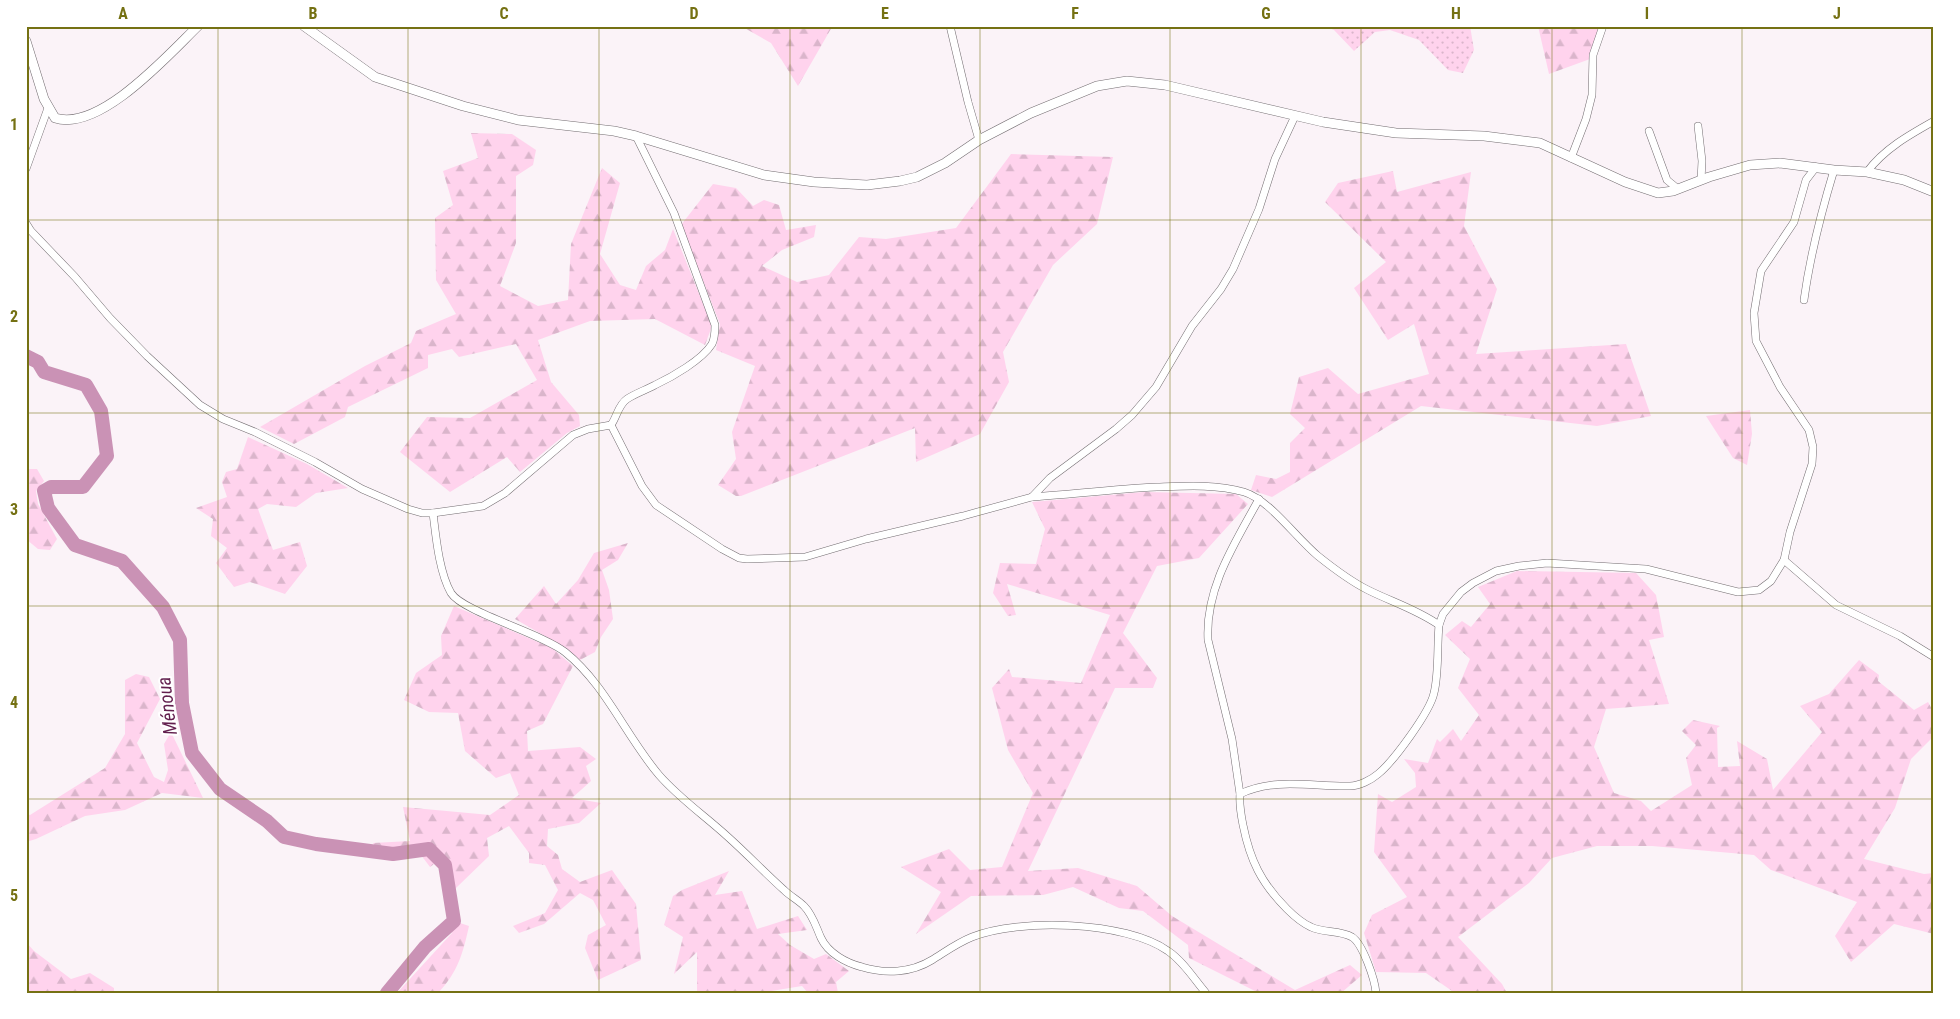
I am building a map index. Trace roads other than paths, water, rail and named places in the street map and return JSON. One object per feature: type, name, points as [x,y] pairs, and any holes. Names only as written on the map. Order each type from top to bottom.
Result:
[{"type":"street","points":[[26,41],[48,108],[55,118],[72,121],[82,119],[106,107],[135,86],[198,26]]},
{"type":"street","points":[[304,26],[375,78],[487,113],[518,120],[614,131],[764,175],[814,182],[867,185],[900,181],[918,176],[945,163],[1011,122],[1097,86],[1127,81],[1165,85],[1295,116],[1396,133],[1484,136],[1525,140],[1551,147],[1571,158],[1650,191],[1665,193],[1724,172],[1760,163],[1780,163],[1867,172],[1904,180],[1934,192]]},
{"type":"street","points":[[950,26],[968,102],[980,140]]},
{"type":"street","points":[[1571,158],[1586,119],[1592,95],[1593,55],[1603,26]]},
{"type":"street","points":[[26,169],[48,108]]},
{"type":"street","points":[[1032,497],[1050,478],[1126,420],[1156,387],[1192,326],[1221,289],[1233,269],[1266,191],[1275,159],[1295,116]]},
{"type":"street","points":[[1867,172],[1881,155],[1934,121]]},
{"type":"street","points":[[1698,126],[1702,160],[1701,180]]},
{"type":"street","points":[[1649,131],[1666,180],[1678,189]]},
{"type":"street","points":[[611,425],[623,402],[687,366],[705,352],[712,343],[715,334],[715,325],[674,213],[636,136]]},
{"type":"street","points":[[1240,794],[1274,785],[1291,783],[1353,786],[1378,774],[1412,734],[1426,713],[1434,694],[1439,625],[1443,614],[1461,592],[1473,583],[1496,571],[1547,563],[1646,569],[1738,592],[1759,590],[1771,581],[1784,560],[1790,532],[1812,464],[1812,439],[1809,430],[1780,387],[1761,352],[1756,341],[1754,313],[1761,271],[1794,222],[1806,180],[1816,167]]},
{"type":"street","points":[[1804,300],[1810,262],[1823,206],[1834,170]]},
{"type":"street","points":[[26,223],[31,231],[75,277],[110,318],[147,356],[200,405],[223,419],[255,432],[315,462],[380,498],[408,509],[422,513],[433,513],[476,508],[490,503],[505,493],[573,435],[588,429],[611,425]]},
{"type":"street","points":[[611,425],[642,486],[656,505],[738,558],[747,560],[804,557],[866,539],[1032,497],[1128,488],[1186,486],[1234,490],[1258,499],[1333,568],[1365,589],[1406,606],[1439,625]]},
{"type":"street","points":[[1258,499],[1226,560],[1215,587],[1207,623],[1208,640],[1232,739],[1240,794],[1239,803],[1248,849],[1255,868],[1276,898],[1305,924],[1313,929],[1352,937],[1357,942],[1371,972],[1376,993]]},
{"type":"street","points":[[433,513],[446,580],[454,597],[478,611],[556,646],[582,667],[594,681],[660,776],[726,835],[785,892],[802,904],[814,921],[825,945],[838,957],[863,968],[898,971],[922,965],[964,940],[983,933],[1023,926],[1071,925],[1116,931],[1157,945],[1168,951],[1206,993]]},
{"type":"street","points":[[1784,560],[1836,605],[1900,636],[1934,657]]},
{"type":"street","points":[[1429,618],[1443,614]]},
{"type":"waterway","name":"Ménoua","points":[[26,356],[38,362],[44,372],[86,385],[101,411],[107,456],[83,487],[51,487],[44,491],[48,508],[75,545],[122,561],[163,607],[180,640],[182,703],[192,753],[220,789],[267,821],[284,837],[316,844],[393,854],[429,849],[445,865],[454,921],[425,947],[387,993]]}]
